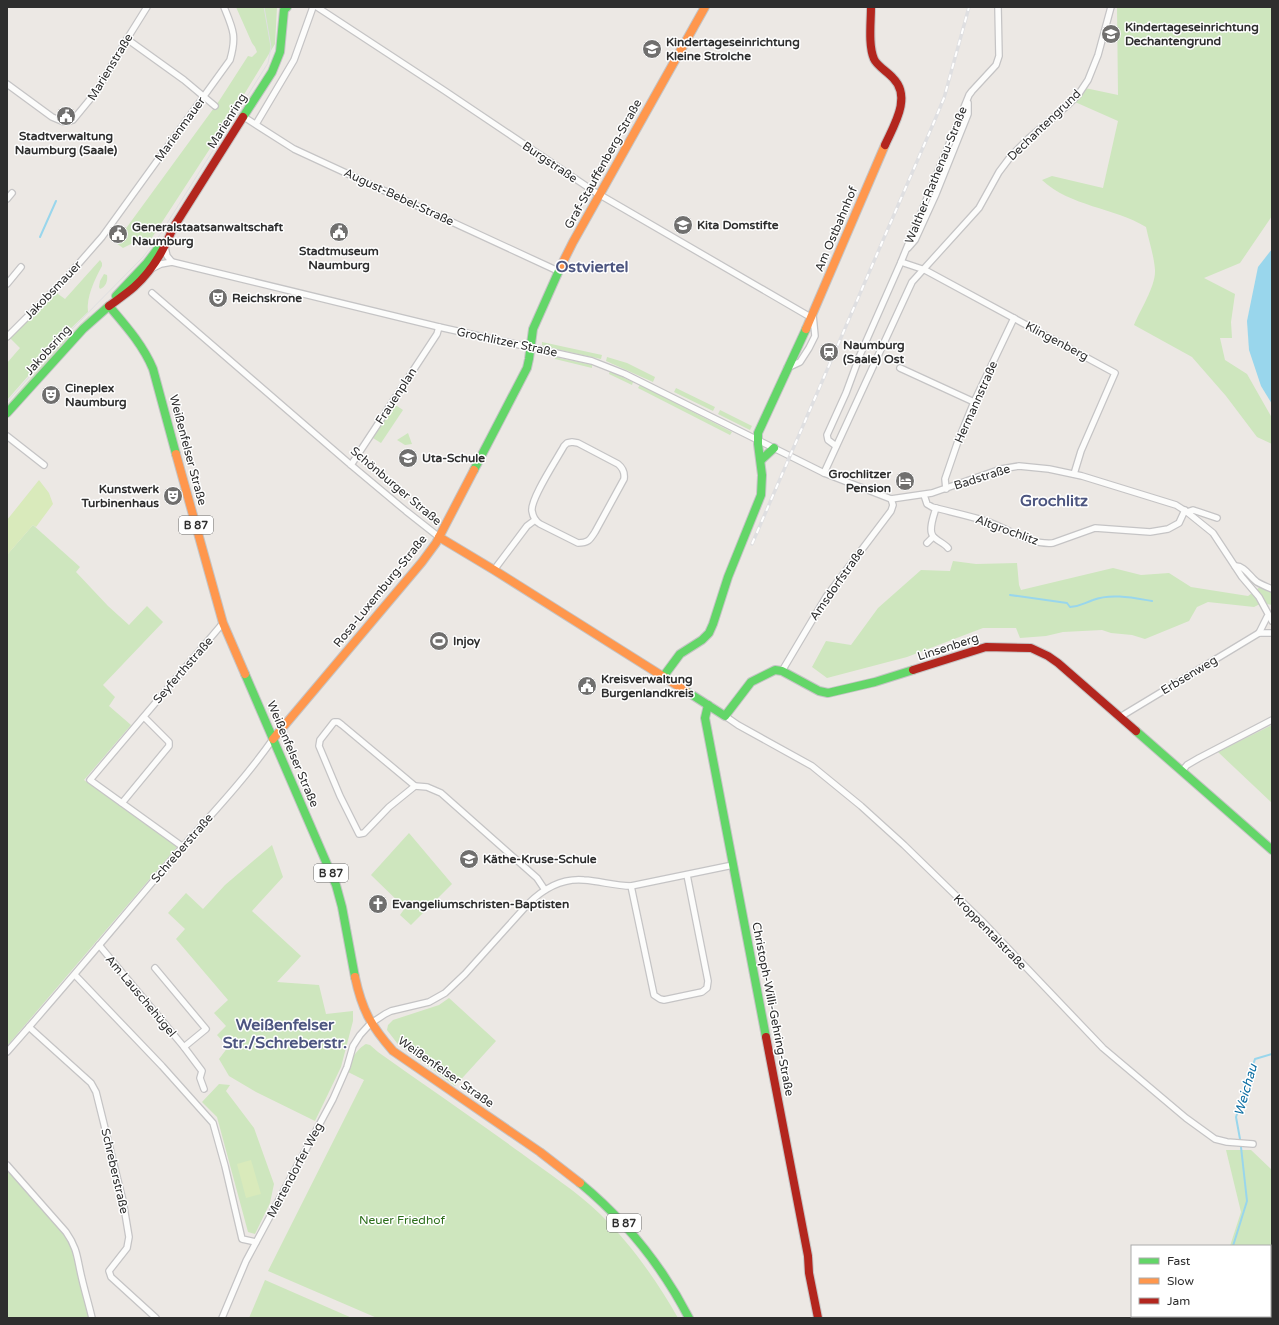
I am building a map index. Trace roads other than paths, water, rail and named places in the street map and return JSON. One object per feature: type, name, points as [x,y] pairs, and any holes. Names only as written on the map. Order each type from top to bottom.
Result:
[{"type":"main road","name":"Graf-Stauffenberg-Straße","points":[[531,337],[532,329],[558,271],[599,194],[705,7]]},
{"type":"main road","name":"Am Ostbahnhof","points":[[758,440],[758,433],[812,316],[900,110],[903,95],[901,86],[898,81],[877,63],[872,54],[871,7]]},
{"type":"main road","name":"Marienring","points":[[169,236],[272,72],[278,59],[282,44],[285,8]]},
{"type":"main road","points":[[110,306],[134,287],[150,269],[165,247],[169,236]]},
{"type":"main road","points":[[110,306],[119,292],[169,236]]},
{"type":"main road","name":"Jakobsring","points":[[7,413],[83,329],[110,306]]},
{"type":"main road","name":"Weißenfelser Straße","points":[[110,306],[134,335],[154,369],[223,623],[340,895],[360,999],[370,1024],[379,1037],[393,1051],[535,1149],[584,1186],[622,1221],[655,1262],[689,1318]]},
{"type":"main road","name":"Rosa-Luxemburg-Straße","points":[[273,739],[432,549],[527,368],[530,361],[531,337]]},
{"type":"main road","points":[[663,677],[680,654],[702,640],[711,629],[730,570],[763,488],[758,440]]},
{"type":"main road","points":[[760,460],[774,448]]},
{"type":"main road","name":"Schönburger Straße","points":[[439,537],[708,705]]},
{"type":"main road","name":"Linsenberg","points":[[782,671],[822,692],[828,693],[875,682],[986,647],[1027,647],[1053,659],[1272,850]]},
{"type":"main road","points":[[708,705],[725,716],[751,682],[772,671],[782,671]]},
{"type":"main road","name":"Christoph-Willi-Gehring-Straße","points":[[708,705],[706,721],[808,1256],[809,1273],[818,1318]]},
{"type":"street","name":"Marienstraße","points":[[7,84],[49,115],[64,122],[73,120],[89,102],[147,7]]},
{"type":"street","name":"Marienmauer","points":[[97,242],[230,60],[233,49],[234,31],[224,7]]},
{"type":"street","points":[[256,124],[294,60],[313,7]]},
{"type":"street","name":"Burgstraße","points":[[317,7],[599,194],[812,316]]},
{"type":"street","name":"Walther-Rathenau-Straße","points":[[836,446],[828,440],[827,435],[846,393],[860,355],[905,252],[968,99],[972,91],[996,65],[999,56],[998,7]]},
{"type":"street","name":"Dechantengrund","points":[[824,473],[912,282],[925,270],[979,208],[999,172],[1011,156],[1078,95],[1088,80],[1098,55],[1111,7]]},
{"type":"street","points":[[127,39],[184,80],[215,106]]},
{"type":"street","name":"August-Bebel-Straße","points":[[244,116],[294,149],[558,271]]},
{"type":"street","points":[[7,199],[12,193]]},
{"type":"street","name":"Jakobsmauer","points":[[7,337],[67,277],[97,242]]},
{"type":"street","points":[[165,247],[167,256],[172,262]]},
{"type":"street","name":"Grochlitzer Straße","points":[[150,269],[159,264],[172,262],[439,327],[531,346],[592,361],[612,368],[824,473]]},
{"type":"street","name":"Klingenberg","points":[[900,262],[925,270],[1115,373],[1081,451],[1074,474]]},
{"type":"street","points":[[7,284],[21,267]]},
{"type":"street","name":"Schönburger Straße","points":[[152,293],[406,511],[439,537]]},
{"type":"street","name":"Hermannstraße","points":[[946,489],[944,482],[946,474],[974,402],[1014,318]]},
{"type":"street","name":"Frauenplan","points":[[351,464],[437,334],[439,327]]},
{"type":"street","points":[[900,368],[974,402]]},
{"type":"street","points":[[7,436],[44,466]]},
{"type":"street","points":[[568,443],[578,443],[622,468],[625,474],[624,479],[590,541],[578,544],[535,520],[532,511],[534,499],[564,446],[568,443]]},
{"type":"street","name":"Badstraße","points":[[824,473],[891,499],[924,495],[946,489],[1001,469],[1013,467],[1042,468],[1074,474],[1169,502],[1186,511],[1213,533],[1235,566],[1239,566],[1246,571],[1250,577],[1272,589]]},
{"type":"street","points":[[924,495],[927,504],[936,508],[932,528],[933,537],[948,548]]},
{"type":"street","name":"Amsdorfstraße","points":[[782,671],[826,597],[891,511],[893,504],[891,499]]},
{"type":"street","name":"Altgrochlitz","points":[[936,508],[980,520],[1034,541],[1046,544],[1053,543],[1095,528],[1150,532],[1165,530],[1178,523],[1186,511]]},
{"type":"street","name":"Badstraße","points":[[1186,511],[1193,510],[1217,518]]},
{"type":"street","points":[[494,570],[527,526],[535,520]]},
{"type":"street","points":[[927,543],[933,537]]},
{"type":"street","points":[[1235,566],[1259,597],[1270,618],[1266,618],[1258,632],[1272,633]]},
{"type":"street","name":"Seyferthstraße","points":[[183,847],[90,780],[223,623]]},
{"type":"street","name":"Erbsenweg","points":[[1120,718],[1258,632]]},
{"type":"street","name":"Kroppentalstraße","points":[[725,716],[738,725],[812,766],[861,806],[982,921],[1103,1048],[1186,1118],[1215,1139],[1227,1142],[1252,1144]]},
{"type":"street","points":[[122,804],[170,746],[169,742],[144,717]]},
{"type":"street","points":[[1182,771],[1187,765],[1199,758],[1272,720]]},
{"type":"street","points":[[415,786],[389,806],[364,833],[359,834],[337,789],[319,746],[320,740],[334,722],[338,722],[415,786],[427,787],[441,793],[536,878],[545,890]]},
{"type":"street","name":"Schreberstraße","points":[[7,1052],[75,975],[264,752],[273,739]]},
{"type":"street","name":"Mertendorfer Weg","points":[[222,1318],[246,1261],[333,1099],[356,1040],[370,1024],[380,1016],[391,1011],[429,1002],[445,993],[538,894],[559,882],[584,880],[619,886],[631,886],[734,865]]},
{"type":"street","points":[[631,886],[654,995],[664,1000],[695,994],[707,988],[708,981],[687,875]]},
{"type":"street","name":"Am Lauschehügel","points":[[99,945],[184,1047],[202,1071],[200,1078],[204,1089]]},
{"type":"street","name":"Am Lauschehügel","points":[[155,968],[206,1029],[184,1047]]},
{"type":"street","points":[[75,975],[162,1066],[213,1123],[225,1166],[242,1239],[256,1242]]},
{"type":"street","name":"Schreberstraße","points":[[29,1027],[91,1083],[96,1092],[123,1201],[129,1237],[127,1248],[109,1271],[109,1274],[156,1318]]},
{"type":"street","points":[[7,1165],[73,1242],[77,1253],[92,1318]]},
{"type":"water","points":[[1272,249],[1272,404],[1261,386],[1249,350],[1247,321],[1258,267]]},
{"type":"waterway","points":[[40,237],[56,201]]},
{"type":"waterway","points":[[1010,595],[1067,603],[1070,607],[1100,598],[1115,596],[1152,601]]},
{"type":"waterway","name":"Weichau","points":[[1240,1139],[1236,1117],[1255,1059],[1272,1054]]},
{"type":"waterway","name":"Weichau","points":[[1233,1245],[1247,1201],[1241,1147]]},
{"type":"tram line","points":[[7,402],[70,331],[143,257],[159,236],[268,63],[271,47],[264,7]]},
{"type":"railway","points":[[752,544],[944,98],[969,7]]},
{"type":"place","name":"Kindertageseinrichtung Dechantengrund","points":[[1111,34]]},
{"type":"place","name":"Kindertageseinrichtung Kleine Strolche","points":[[652,49]]},
{"type":"place","name":"Stadtverwaltung Naumburg (Saale)","points":[[66,116]]},
{"type":"place","name":"Kita Domstifte","points":[[683,225]]},
{"type":"place","name":"Stadtmuseum Naumburg","points":[[339,232]]},
{"type":"place","name":"Generalstaatsanwaltschaft Naumburg","points":[[118,234]]},
{"type":"place","name":"Reichskrone","points":[[218,298]]},
{"type":"place","name":"Naumburg (Saale) Ost","points":[[829,352]]},
{"type":"place","name":"Cineplex Naumburg","points":[[51,395]]},
{"type":"place","name":"Uta-Schule","points":[[408,458]]},
{"type":"place","name":"Grochlitzer Pension","points":[[905,481]]},
{"type":"place","name":"Kunstwerk Turbinenhaus","points":[[173,496]]},
{"type":"place","name":"Injoy","points":[[439,641]]},
{"type":"place","name":"Kreisverwaltung Burgenlandkreis","points":[[587,686]]},
{"type":"place","name":"Käthe-Kruse-Schule","points":[[469,859]]},
{"type":"place","name":"Evangeliumschristen-Baptisten","points":[[378,904]]},
{"type":"district","name":"Ostviertel","points":[[592,267]]},
{"type":"district","name":"Grochlitz","points":[[1054,501]]},
{"type":"district","name":"Weißenfelser Str./Schreberstr.","points":[[285,1034]]},
{"type":"park label","name":"Neuer Friedhof","points":[[402,1220]]}]
